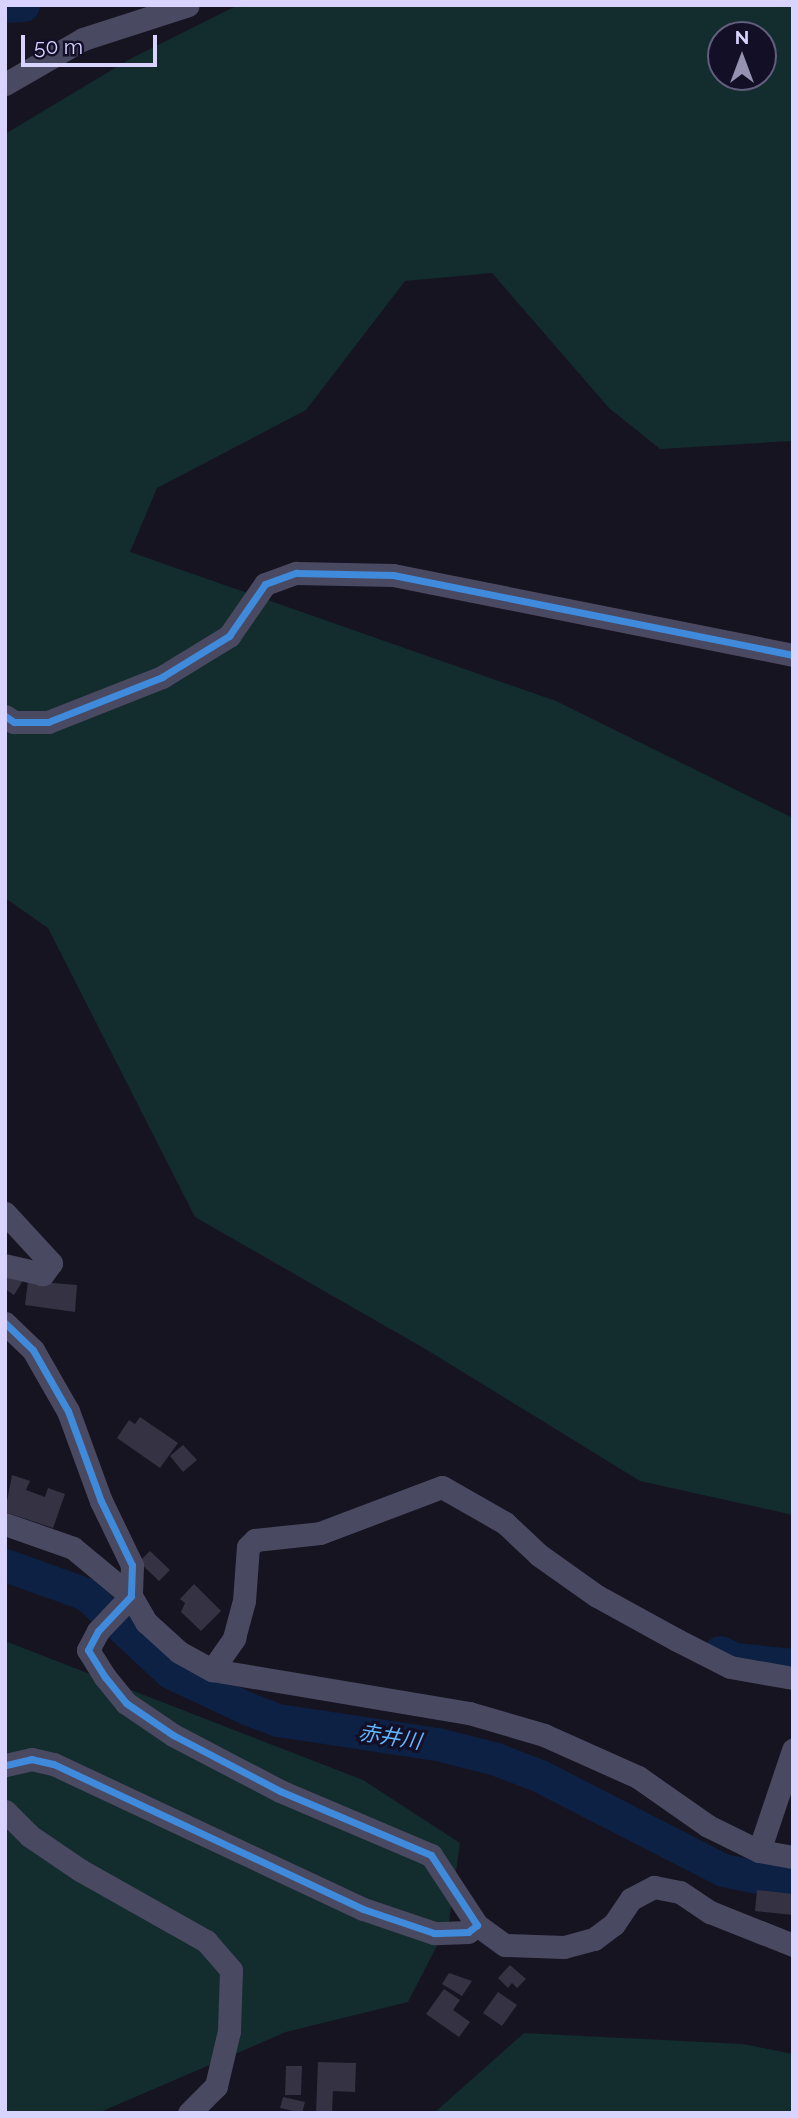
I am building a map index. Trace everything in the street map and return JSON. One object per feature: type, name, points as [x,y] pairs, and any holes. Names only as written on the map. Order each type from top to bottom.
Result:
[{"type":"street","points":[[5,84],[83,39],[188,5]]},
{"type":"street","points":[[5,716],[14,722],[48,722],[162,677],[229,636],[265,584],[296,573],[393,575],[793,655]]},
{"type":"street","points":[[5,1213],[51,1263],[43,1275],[5,1265]]},
{"type":"street","points":[[5,1323],[33,1350],[68,1411],[101,1502],[132,1565],[126,1601],[98,1631],[88,1650],[126,1703],[173,1735],[280,1791],[431,1855],[477,1926],[505,1945],[564,1947],[594,1939],[614,1924],[631,1899],[654,1887],[680,1892],[732,1923],[793,1945]]},
{"type":"street","points":[[212,1671],[234,1638],[244,1601],[247,1547],[255,1540],[320,1533],[442,1487],[505,1523],[539,1555],[597,1596],[677,1640],[730,1667],[793,1678]]},
{"type":"street","points":[[5,1524],[73,1548],[146,1622],[180,1652],[212,1671],[469,1713],[544,1735],[638,1777],[708,1825],[759,1851],[793,1857]]},
{"type":"street","points":[[759,1851],[793,1750]]},
{"type":"street","points":[[5,1765],[32,1759],[53,1764],[363,1909],[435,1933],[468,1932],[477,1926]]},
{"type":"street","points":[[5,1811],[30,1836],[80,1870],[206,1941],[231,1970],[229,2031],[216,2086],[189,2113]]},
{"type":"green space","points":[[238,5],[793,5],[793,441],[660,449],[609,408],[492,273],[405,281],[306,410],[157,488],[130,552],[556,701],[793,818],[793,1515],[640,1481],[427,1350],[195,1217],[48,928],[5,898],[5,134],[130,59]]},
{"type":"green space","points":[[5,1641],[363,1780],[460,1843],[449,1922],[408,2002],[286,2032],[98,2113],[5,2113]]},
{"type":"green space","points":[[524,2033],[743,2044],[793,2054],[793,2113],[434,2113]]},
{"type":"building","points":[[5,1275],[24,1279],[14,1295],[5,1289]]},
{"type":"building","points":[[28,1281],[77,1285],[75,1312],[25,1305]]},
{"type":"building","points":[[140,1417],[178,1443],[160,1468],[117,1438],[129,1420],[135,1424]]},
{"type":"building","points":[[183,1445],[197,1460],[183,1472],[170,1456]]},
{"type":"building","points":[[12,1475],[30,1481],[26,1490],[45,1497],[48,1488],[65,1494],[53,1528],[5,1512]]},
{"type":"building","points":[[150,1551],[170,1570],[159,1581],[139,1562]]},
{"type":"building","points":[[194,1584],[221,1611],[201,1631],[181,1612],[185,1603],[180,1599]]},
{"type":"building","points":[[757,1890],[793,1894],[793,1915],[755,1911]]},
{"type":"building","points":[[510,1965],[526,1979],[517,1988],[512,1983],[508,1988],[498,1978]]},
{"type":"building","points":[[449,1973],[472,1981],[462,1996],[442,1984]]},
{"type":"building","points":[[444,1989],[460,2000],[453,2010],[470,2022],[459,2037],[426,2014]]},
{"type":"building","points":[[498,1992],[517,2005],[502,2026],[483,2013]]},
{"type":"building","points":[[318,2062],[356,2063],[355,2092],[333,2091],[332,2113],[316,2113]]},
{"type":"building","points":[[286,2066],[302,2066],[301,2095],[285,2095]]},
{"type":"building","points":[[283,2097],[305,2102],[302,2113],[280,2108]]},
{"type":"waterway","points":[[5,6],[23,5]]},
{"type":"waterway","name":"赤井川","points":[[5,1565],[86,1594],[170,1672],[246,1708],[278,1720],[437,1744],[496,1759],[540,1776],[723,1870],[793,1884]]},
{"type":"waterway","points":[[720,1652],[735,1659],[793,1665]]},
{"type":"cycle path","points":[[5,716],[14,722],[48,722],[162,677],[229,636],[265,584],[296,573],[393,575],[793,655]]},
{"type":"cycle path","points":[[5,1323],[33,1350],[68,1411],[101,1501],[132,1565],[131,1596],[98,1631],[88,1650],[105,1677],[126,1703],[173,1735],[280,1791],[431,1855],[477,1925],[468,1932],[434,1933],[363,1909],[53,1764],[32,1759],[5,1765]]}]
